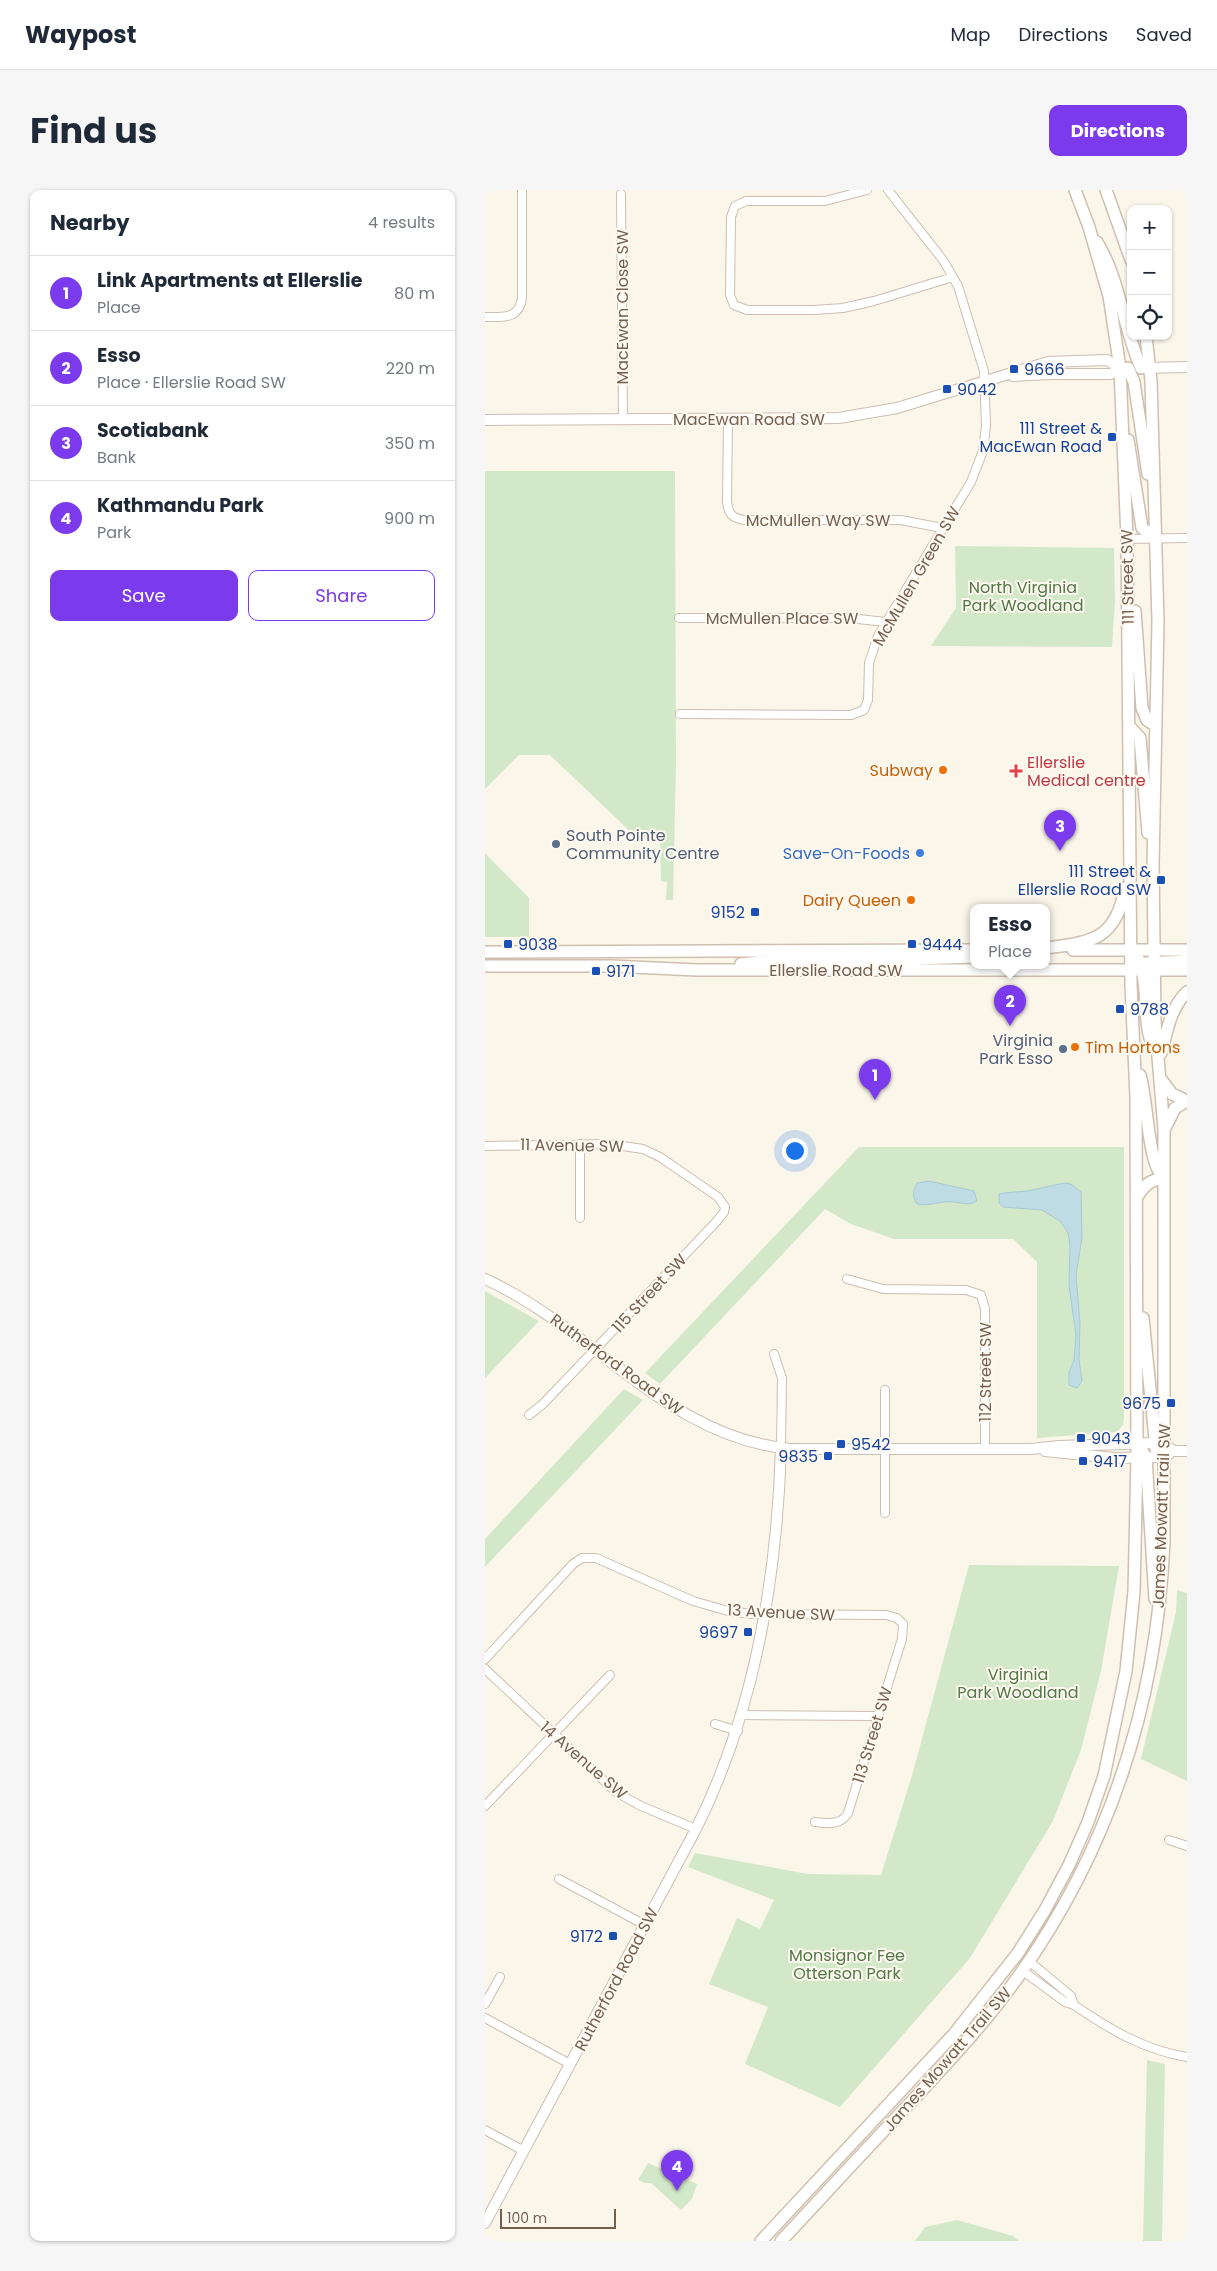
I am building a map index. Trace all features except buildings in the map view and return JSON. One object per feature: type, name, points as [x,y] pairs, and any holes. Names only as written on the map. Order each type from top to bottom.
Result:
[{"type":"main road","name":"111 Street SW","points":[[1075,190],[1089,227],[1109,296],[1124,368],[1122,427],[1128,580],[1131,950],[1146,965]]},
{"type":"main road","points":[[1106,190],[1127,250]]},
{"type":"main road","points":[[1089,227],[1106,257],[1132,348],[1145,368]]},
{"type":"main road","name":"111 Street SW","points":[[1146,340],[1145,368],[1155,510],[1158,621],[1153,865],[1154,924],[1146,965]]},
{"type":"main road","points":[[1124,368],[1133,382],[1155,510]]},
{"type":"main road","points":[[1122,427],[1132,460],[1142,528],[1156,538]]},
{"type":"main road","points":[[1128,580],[1135,612],[1142,708],[1147,720],[1155,725]]},
{"type":"main road","points":[[1129,726],[1140,738],[1146,823],[1153,865]]},
{"type":"main road","points":[[1050,948],[1094,940],[1111,925],[1123,899],[1131,859]]},
{"type":"main road","points":[[1154,924],[1161,941],[1169,945],[1187,945]]},
{"type":"main road","name":"Ellerslie Road SW","points":[[1050,949],[1131,950],[1146,965]]},
{"type":"main road","name":"Ellerslie Road SW","points":[[485,952],[970,950]]},
{"type":"main road","name":"Ellerslie Road SW","points":[[1146,965],[1187,950]]},
{"type":"main road","points":[[697,970],[760,962],[836,960],[848,958],[858,951]]},
{"type":"main road","points":[[847,970],[858,961],[970,957]]},
{"type":"main road","points":[[1146,965],[1187,961]]},
{"type":"main road","name":"Ellerslie Road SW","points":[[1050,967],[1146,965],[1187,970]]},
{"type":"main road","name":"James Mowatt Trail SW","points":[[1137,1443],[1135,1057],[1146,965]]},
{"type":"main road","name":"James Mowatt Trail SW","points":[[781,2241],[969,2040],[1026,1966],[1073,1891],[1103,1827],[1118,1787],[1143,1705],[1158,1623],[1164,1549],[1164,1457],[1159,1443],[1164,1130],[1159,1062],[1146,965]]},
{"type":"main road","name":"Ellerslie Road SW","points":[[485,966],[611,966],[697,970],[970,968]]},
{"type":"main road","points":[[1159,1062],[1170,1018],[1180,998],[1187,992]]},
{"type":"main road","points":[[1135,1057],[1146,1098],[1153,1161],[1158,1172],[1164,1178]]},
{"type":"main road","points":[[1160,1078],[1172,1094],[1187,1101],[1175,1108],[1164,1130]]},
{"type":"main road","points":[[1137,1197],[1143,1186],[1149,1182],[1164,1178]]},
{"type":"main road","points":[[1137,1290],[1143,1318],[1159,1443]]},
{"type":"main road","points":[[1137,1443],[1141,1457],[1158,1623]]},
{"type":"main road","name":"James Mowatt Trail SW","points":[[761,2241],[954,2034],[1015,1958],[1045,1910],[1069,1865],[1088,1822],[1104,1776],[1120,1704],[1131,1629],[1141,1457]]},
{"type":"street","points":[[485,317],[510,316],[517,312],[520,307],[522,298],[522,190]]},
{"type":"street","points":[[867,190],[825,201],[746,201],[735,206],[731,217],[730,295],[735,305],[747,310],[843,308],[874,301],[953,277]]},
{"type":"street","name":"McMullen Green SW","points":[[680,714],[851,715],[859,713],[866,707],[871,654],[886,622],[967,489],[981,460],[986,434],[986,382],[962,296],[953,277],[887,190]]},
{"type":"street","name":"MacEwan Close SW","points":[[621,194],[623,419]]},
{"type":"street","name":"MacEwan Road SW","points":[[485,420],[829,419],[865,415],[897,408],[1007,376],[1034,365],[1071,360],[1107,360],[1124,368],[1187,367]]},
{"type":"street","name":"McMullen Way SW","points":[[728,420],[727,501],[729,511],[733,517],[743,520],[909,521],[942,528]]},
{"type":"street","points":[[1127,538],[1187,538]]},
{"type":"street","name":"McMullen Place SW","points":[[679,618],[849,618],[886,622]]},
{"type":"street","points":[[580,1144],[581,1218]]},
{"type":"street","name":"11 Avenue SW","points":[[485,1146],[621,1145],[653,1153],[718,1197],[723,1203],[724,1212]]},
{"type":"street","name":"115 Street SW","points":[[529,1415],[543,1404],[594,1351],[724,1212]]},
{"type":"street","name":"112 Street SW","points":[[847,1278],[883,1289],[965,1290],[981,1295],[985,1309],[985,1449]]},
{"type":"street","name":"Rutherford Road SW","points":[[485,1279],[536,1306],[594,1351],[679,1410],[706,1425],[734,1437],[781,1448],[1031,1449],[1059,1446],[1159,1443]]},
{"type":"street","points":[[774,1354],[782,1378],[781,1448]]},
{"type":"street","points":[[885,1390],[885,1513]]},
{"type":"street","points":[[1159,1443],[1175,1451],[1187,1451]]},
{"type":"street","name":"Rutherford Road SW","points":[[485,2223],[714,1794],[742,1715],[764,1614],[777,1527],[781,1448]]},
{"type":"street","name":"Rutherford Road SW","points":[[1031,1449],[1074,1456],[1141,1457],[1164,1457],[1175,1451]]},
{"type":"street","name":"13 Avenue SW","points":[[485,1659],[569,1568],[582,1558],[596,1558],[704,1605],[739,1613],[886,1615],[901,1621]]},
{"type":"street","name":"113 Street SW","points":[[815,1822],[838,1823],[848,1813],[902,1638],[903,1628],[901,1621]]},
{"type":"street","name":"14 Avenue SW","points":[[485,1669],[609,1786],[624,1797],[696,1829]]},
{"type":"street","points":[[485,1806],[610,1675]]},
{"type":"street","points":[[742,1715],[877,1716]]},
{"type":"street","points":[[715,1724],[737,1731]]},
{"type":"street","points":[[1169,1840],[1187,1846]]},
{"type":"street","points":[[559,1879],[645,1926]]},
{"type":"street","points":[[1015,1958],[1071,1996],[1074,2005],[1107,2027],[1134,2042],[1161,2052],[1187,2057]]},
{"type":"street","points":[[485,2004],[499,1978]]},
{"type":"street","points":[[485,2018],[571,2064]]},
{"type":"street","points":[[485,2130],[524,2151]]},
{"type":"green space","points":[[485,471],[675,471],[676,763],[673,900],[666,900],[667,882],[661,881],[660,839],[638,839],[550,755],[519,755],[485,789]]},
{"type":"green space","name":"North Virginia Park Woodland","points":[[955,546],[1114,548],[1115,601],[1112,647],[931,646],[956,608]]},
{"type":"green space","points":[[485,853],[529,898],[529,937],[485,937]]},
{"type":"green space","points":[[859,1147],[1124,1147],[1124,1417],[1123,1425],[1117,1432],[1037,1438],[1037,1262],[1013,1239],[894,1239],[851,1224],[825,1209],[660,1384],[645,1373]]},
{"type":"green space","points":[[485,1291],[539,1321],[485,1378]]},
{"type":"green space","points":[[624,1389],[643,1400],[485,1567],[485,1539]]},
{"type":"green space","name":"Monsignor Fee Otterson Park","points":[[969,1565],[1119,1566],[1101,1671],[1081,1750],[1053,1821],[970,1958],[840,2107],[745,2064],[768,2007],[709,1984],[737,1918],[760,1929],[774,1900],[688,1867],[695,1853],[808,1874],[881,1875],[913,1772]]},
{"type":"green space","points":[[1177,1590],[1187,1593],[1187,1781],[1141,1759],[1176,1612]]},
{"type":"green space","points":[[1147,2060],[1165,2064],[1162,2241],[1143,2241]]},
{"type":"green space","points":[[648,2163],[697,2184],[692,2199],[681,2210],[651,2183],[638,2180]]},
{"type":"green space","points":[[957,2220],[1013,2236],[1019,2241],[915,2241],[925,2227]]},
{"type":"water","points":[[929,1181],[974,1191],[977,1201],[969,1204],[949,1202],[926,1205],[917,1204],[914,1194],[917,1183]]},
{"type":"water","points":[[1064,1183],[1071,1184],[1081,1192],[1082,1238],[1076,1275],[1080,1323],[1079,1360],[1082,1381],[1077,1388],[1069,1385],[1069,1372],[1074,1360],[1076,1335],[1069,1286],[1070,1247],[1068,1233],[1061,1222],[1042,1210],[1003,1207],[999,1203],[999,1194],[1028,1191]]},
{"type":"place","name":"9666","points":[[1014,369]]},
{"type":"place","name":"9042","points":[[947,389]]},
{"type":"place","name":"111 Street & MacEwan Road","points":[[1112,437]]},
{"type":"place","name":"Subway","points":[[943,770]]},
{"type":"place","name":"Ellerslie Medical centre","points":[[1016,771]]},
{"type":"place","name":"South Pointe Community Centre","points":[[556,844]]},
{"type":"place","name":"Scotiabank","points":[[1060,851]]},
{"type":"place","name":"Save-On-Foods","points":[[920,853]]},
{"type":"place","name":"111 Street & Ellerslie Road SW","points":[[1161,880]]},
{"type":"place","name":"Dairy Queen","points":[[911,900]]},
{"type":"place","name":"9152","points":[[755,912]]},
{"type":"place","name":"9038","points":[[508,944]]},
{"type":"place","name":"9444","points":[[912,944]]},
{"type":"place","name":"9171","points":[[596,971]]},
{"type":"place","name":"9788","points":[[1120,1009]]},
{"type":"place","name":"Esso","points":[[1010,1026]]},
{"type":"place","name":"Tim Hortons","points":[[1075,1047]]},
{"type":"place","name":"Virginia Park Esso","points":[[1063,1049]]},
{"type":"place","name":"Link Apartments at Ellerslie","points":[[875,1100]]},
{"type":"place","name":"9675","points":[[1171,1403]]},
{"type":"place","name":"9043","points":[[1081,1438]]},
{"type":"place","name":"9542","points":[[841,1444]]},
{"type":"place","name":"9835","points":[[828,1456]]},
{"type":"place","name":"9417","points":[[1083,1461]]},
{"type":"place","name":"9697","points":[[748,1632]]},
{"type":"place","name":"9172","points":[[613,1936]]},
{"type":"place","name":"Kathmandu Park","points":[[677,2191]]},
{"type":"park label","name":"Virginia Park Woodland","points":[[1018,1683]]}]
